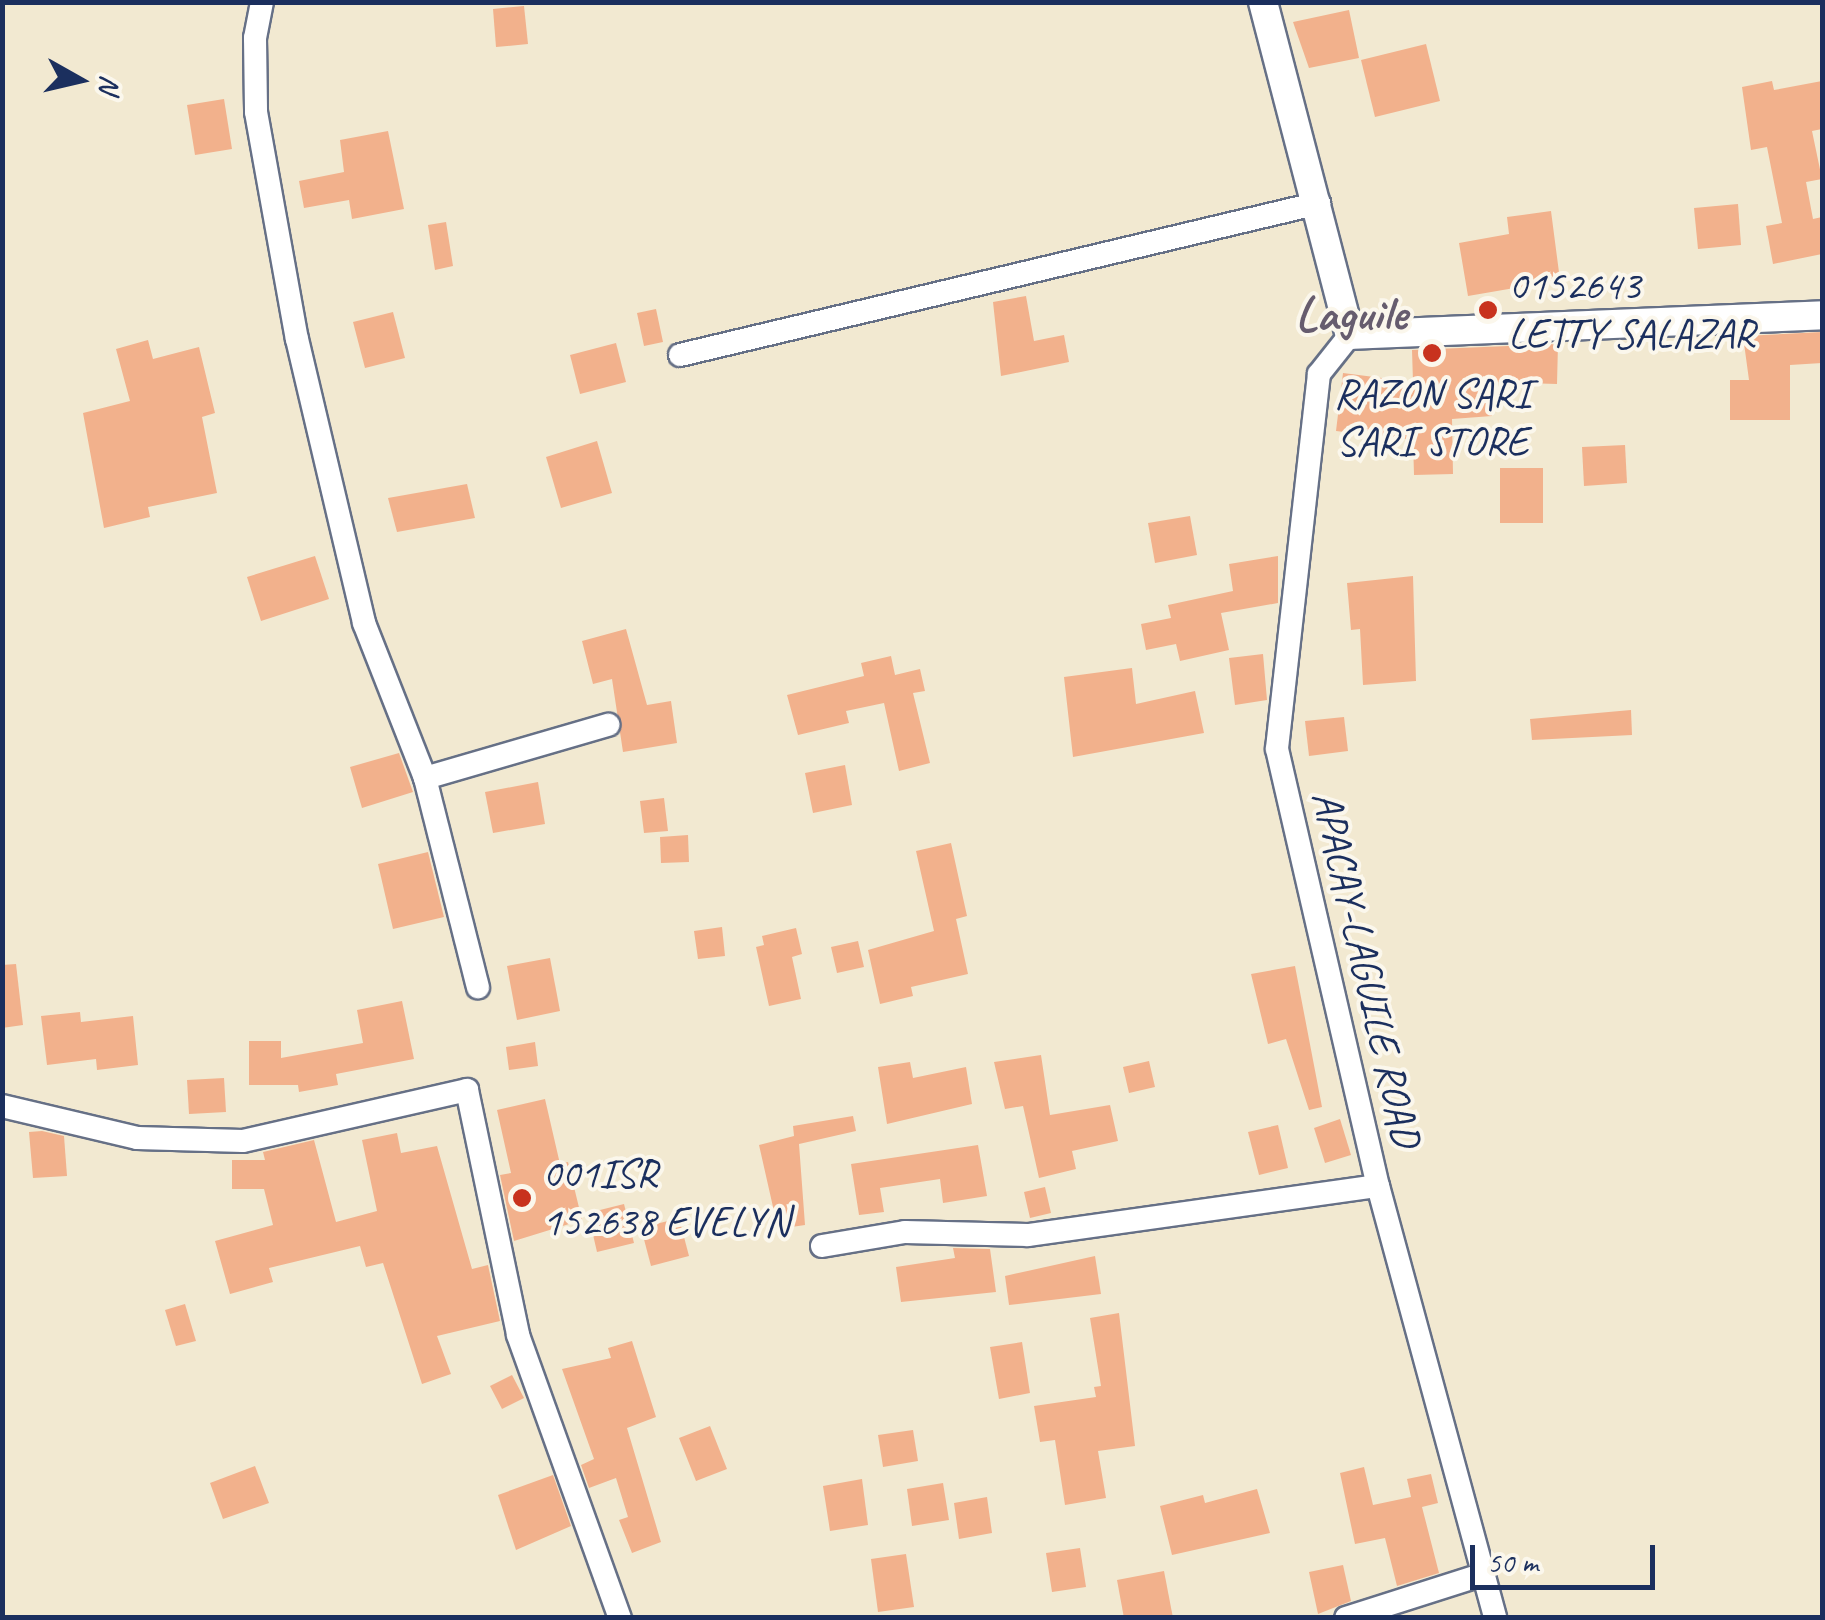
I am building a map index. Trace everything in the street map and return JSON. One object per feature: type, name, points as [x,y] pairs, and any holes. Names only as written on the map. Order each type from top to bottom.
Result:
[{"type":"street","points":[[262,2],[255,38],[256,112],[297,339],[364,623],[425,778],[478,988]]},
{"type":"street","points":[[1263,2],[1319,203],[1350,335],[1822,315]]},
{"type":"street","points":[[680,354],[1319,203]]},
{"type":"street","name":"APACAY-LAGUILE ROAD","points":[[1350,335],[1318,374],[1277,749],[1378,1186],[1495,1618]]},
{"type":"street","points":[[425,778],[608,726]]},
{"type":"street","points":[[2,1106],[137,1138],[243,1141],[467,1090],[518,1335],[620,1618]]},
{"type":"street","points":[[822,1246],[905,1232],[1028,1235],[1378,1186]]},
{"type":"street","points":[[1346,1618],[1484,1574]]},
{"type":"building","points":[[524,6],[528,44],[496,47],[493,9]]},
{"type":"building","points":[[1349,10],[1359,58],[1309,68],[1293,22]]},
{"type":"building","points":[[1426,44],[1440,101],[1375,117],[1361,60]]},
{"type":"building","points":[[1772,81],[1774,90],[1822,81],[1822,129],[1812,131],[1822,179],[1806,182],[1813,219],[1822,217],[1822,254],[1773,264],[1766,226],[1782,223],[1767,147],[1751,150],[1742,87]]},
{"type":"building","points":[[224,99],[232,149],[195,155],[187,105]]},
{"type":"building","points":[[388,131],[404,209],[352,219],[349,200],[304,208],[299,181],[344,172],[340,140]]},
{"type":"building","points":[[1738,204],[1741,245],[1698,249],[1694,208]]},
{"type":"building","points":[[1551,211],[1560,280],[1468,296],[1459,243],[1509,234],[1507,217]]},
{"type":"building","points":[[446,222],[453,266],[435,270],[428,225]]},
{"type":"building","points":[[1026,296],[1034,341],[1064,335],[1069,362],[1001,376],[993,302]]},
{"type":"building","points":[[656,309],[663,342],[644,346],[637,313]]},
{"type":"building","points":[[393,312],[405,358],[365,368],[353,322]]},
{"type":"building","points":[[1822,332],[1822,363],[1790,365],[1790,420],[1730,420],[1730,380],[1749,380],[1743,336]]},
{"type":"building","points":[[148,340],[153,359],[199,347],[215,413],[202,417],[217,493],[148,507],[150,517],[104,528],[83,413],[130,401],[116,349]]},
{"type":"building","points":[[616,343],[626,382],[580,394],[570,355]]},
{"type":"building","points":[[1558,344],[1557,384],[1490,382],[1492,416],[1452,419],[1453,474],[1414,475],[1413,440],[1336,431],[1343,373],[1413,382],[1412,350]]},
{"type":"building","points":[[597,441],[612,493],[561,508],[546,457]]},
{"type":"building","points":[[1625,445],[1627,483],[1584,486],[1582,447]]},
{"type":"building","points":[[1500,468],[1543,468],[1543,523],[1500,523]]},
{"type":"building","points":[[467,484],[475,518],[397,532],[388,498]]},
{"type":"building","points":[[1190,516],[1197,555],[1155,563],[1148,523]]},
{"type":"building","points":[[315,556],[329,599],[261,621],[247,577]]},
{"type":"building","points":[[1278,556],[1278,603],[1221,613],[1229,650],[1180,661],[1176,644],[1146,650],[1141,624],[1171,618],[1168,605],[1233,591],[1229,564]]},
{"type":"building","points":[[1413,576],[1416,681],[1363,685],[1360,629],[1351,630],[1347,583]]},
{"type":"building","points":[[626,629],[647,705],[671,701],[677,743],[623,752],[612,679],[593,684],[582,641]]},
{"type":"building","points":[[1263,654],[1267,700],[1235,705],[1229,658]]},
{"type":"building","points":[[891,656],[895,675],[920,669],[925,691],[913,693],[930,763],[899,771],[884,703],[846,711],[849,723],[798,735],[787,695],[864,676],[861,663]]},
{"type":"building","points":[[1132,668],[1136,704],[1195,691],[1204,733],[1073,757],[1064,677]]},
{"type":"building","points":[[1631,710],[1632,735],[1532,740],[1530,719]]},
{"type":"building","points":[[1344,717],[1348,751],[1309,756],[1305,721]]},
{"type":"building","points":[[399,753],[413,792],[362,808],[350,767]]},
{"type":"building","points":[[845,765],[852,805],[813,813],[805,773]]},
{"type":"building","points":[[538,782],[545,824],[493,833],[485,792]]},
{"type":"building","points":[[664,798],[668,831],[644,833],[640,801]]},
{"type":"building","points":[[688,835],[689,862],[661,863],[660,837]]},
{"type":"building","points":[[951,843],[967,916],[956,919],[968,974],[911,987],[913,996],[880,1004],[868,950],[934,931],[916,851]]},
{"type":"building","points":[[428,852],[444,917],[393,929],[378,864]]},
{"type":"building","points":[[722,927],[725,956],[698,959],[694,931]]},
{"type":"building","points":[[796,928],[802,954],[792,957],[801,999],[769,1006],[756,947],[764,945],[762,936]]},
{"type":"building","points":[[858,941],[864,967],[837,973],[831,947]]},
{"type":"building","points":[[550,958],[560,1011],[517,1020],[507,966]]},
{"type":"building","points":[[16,964],[23,1025],[2,1028],[2,965]]},
{"type":"building","points":[[1295,966],[1322,1107],[1309,1110],[1286,1039],[1268,1044],[1251,974]]},
{"type":"building","points":[[402,1001],[414,1059],[336,1074],[338,1085],[299,1092],[298,1085],[249,1085],[249,1041],[281,1041],[281,1058],[363,1043],[357,1010]]},
{"type":"building","points":[[80,1012],[81,1022],[133,1016],[138,1065],[97,1070],[96,1059],[47,1065],[41,1016]]},
{"type":"building","points":[[535,1042],[538,1066],[509,1070],[506,1047]]},
{"type":"building","points":[[1041,1055],[1050,1115],[1110,1105],[1118,1141],[1072,1151],[1076,1169],[1039,1178],[1023,1106],[1005,1109],[994,1062]]},
{"type":"building","points":[[1149,1061],[1155,1087],[1129,1093],[1123,1067]]},
{"type":"building","points":[[910,1062],[913,1078],[966,1067],[972,1104],[887,1124],[878,1067]]},
{"type":"building","points":[[224,1078],[226,1112],[189,1114],[187,1080]]},
{"type":"building","points":[[545,1099],[560,1164],[568,1162],[582,1220],[514,1241],[500,1175],[511,1173],[497,1110]]},
{"type":"building","points":[[853,1116],[856,1131],[799,1144],[805,1225],[778,1229],[759,1145],[794,1136],[793,1126]]},
{"type":"building","points":[[1340,1119],[1351,1155],[1325,1163],[1314,1128]]},
{"type":"building","points":[[1278,1125],[1288,1168],[1259,1175],[1248,1132]]},
{"type":"building","points":[[29,1132],[64,1136],[67,1176],[33,1178]]},
{"type":"building","points":[[397,1133],[401,1153],[437,1146],[472,1269],[488,1265],[500,1321],[437,1336],[451,1374],[422,1384],[383,1263],[366,1267],[360,1246],[269,1268],[273,1282],[230,1294],[215,1241],[273,1225],[264,1189],[232,1189],[232,1160],[265,1160],[263,1152],[314,1140],[336,1222],[377,1211],[362,1140]]},
{"type":"building","points":[[978,1145],[987,1196],[943,1203],[940,1179],[880,1188],[884,1212],[859,1215],[851,1164]]},
{"type":"building","points":[[1045,1187],[1051,1213],[1030,1218],[1024,1192]]},
{"type":"building","points":[[624,1204],[634,1243],[597,1252],[588,1213]]},
{"type":"building","points":[[679,1218],[689,1256],[651,1266],[641,1228]]},
{"type":"building","points":[[953,1248],[990,1249],[996,1292],[901,1302],[896,1267],[955,1258]]},
{"type":"building","points":[[1095,1256],[1101,1294],[1009,1305],[1005,1276]]},
{"type":"building","points":[[185,1304],[196,1341],[176,1346],[165,1310]]},
{"type":"building","points":[[1119,1313],[1135,1446],[1098,1451],[1106,1498],[1065,1505],[1055,1440],[1040,1442],[1034,1406],[1096,1397],[1094,1387],[1101,1386],[1090,1318]]},
{"type":"building","points":[[632,1341],[656,1417],[627,1428],[661,1542],[632,1553],[619,1520],[628,1517],[616,1478],[589,1488],[581,1465],[594,1459],[562,1369],[611,1358],[608,1348]]},
{"type":"building","points":[[1022,1342],[1030,1393],[999,1399],[990,1347]]},
{"type":"building","points":[[512,1375],[524,1398],[502,1409],[490,1386]]},
{"type":"building","points":[[710,1426],[727,1469],[696,1481],[679,1438]]},
{"type":"building","points":[[913,1430],[918,1461],[883,1467],[878,1435]]},
{"type":"building","points":[[255,1466],[269,1503],[223,1519],[210,1483]]},
{"type":"building","points":[[1364,1467],[1373,1505],[1411,1497],[1407,1479],[1431,1474],[1438,1503],[1422,1507],[1439,1573],[1397,1586],[1385,1538],[1355,1544],[1340,1473]]},
{"type":"building","points":[[553,1475],[571,1526],[516,1550],[498,1495]]},
{"type":"building","points":[[862,1479],[868,1525],[830,1531],[823,1486]]},
{"type":"building","points":[[943,1483],[949,1520],[912,1526],[907,1489]]},
{"type":"building","points":[[1257,1489],[1270,1533],[1172,1555],[1160,1506],[1203,1495],[1205,1503]]},
{"type":"building","points":[[987,1497],[992,1533],[959,1539],[954,1503]]},
{"type":"building","points":[[1080,1548],[1086,1587],[1052,1592],[1046,1553]]},
{"type":"building","points":[[906,1554],[914,1607],[878,1612],[871,1559]]},
{"type":"building","points":[[1343,1565],[1351,1601],[1318,1614],[1309,1572]]},
{"type":"building","points":[[1164,1571],[1173,1618],[1124,1618],[1117,1580]]},
{"type":"place","name":"0152643 LETTY SALAZAR","points":[[1488,310]]},
{"type":"place","name":"RAZON SARI SARI STORE","points":[[1432,353]]},
{"type":"place","name":"001ISR 152638 EVELYN","points":[[522,1198]]},
{"type":"district","name":"Laguile","points":[[1351,315]]}]
